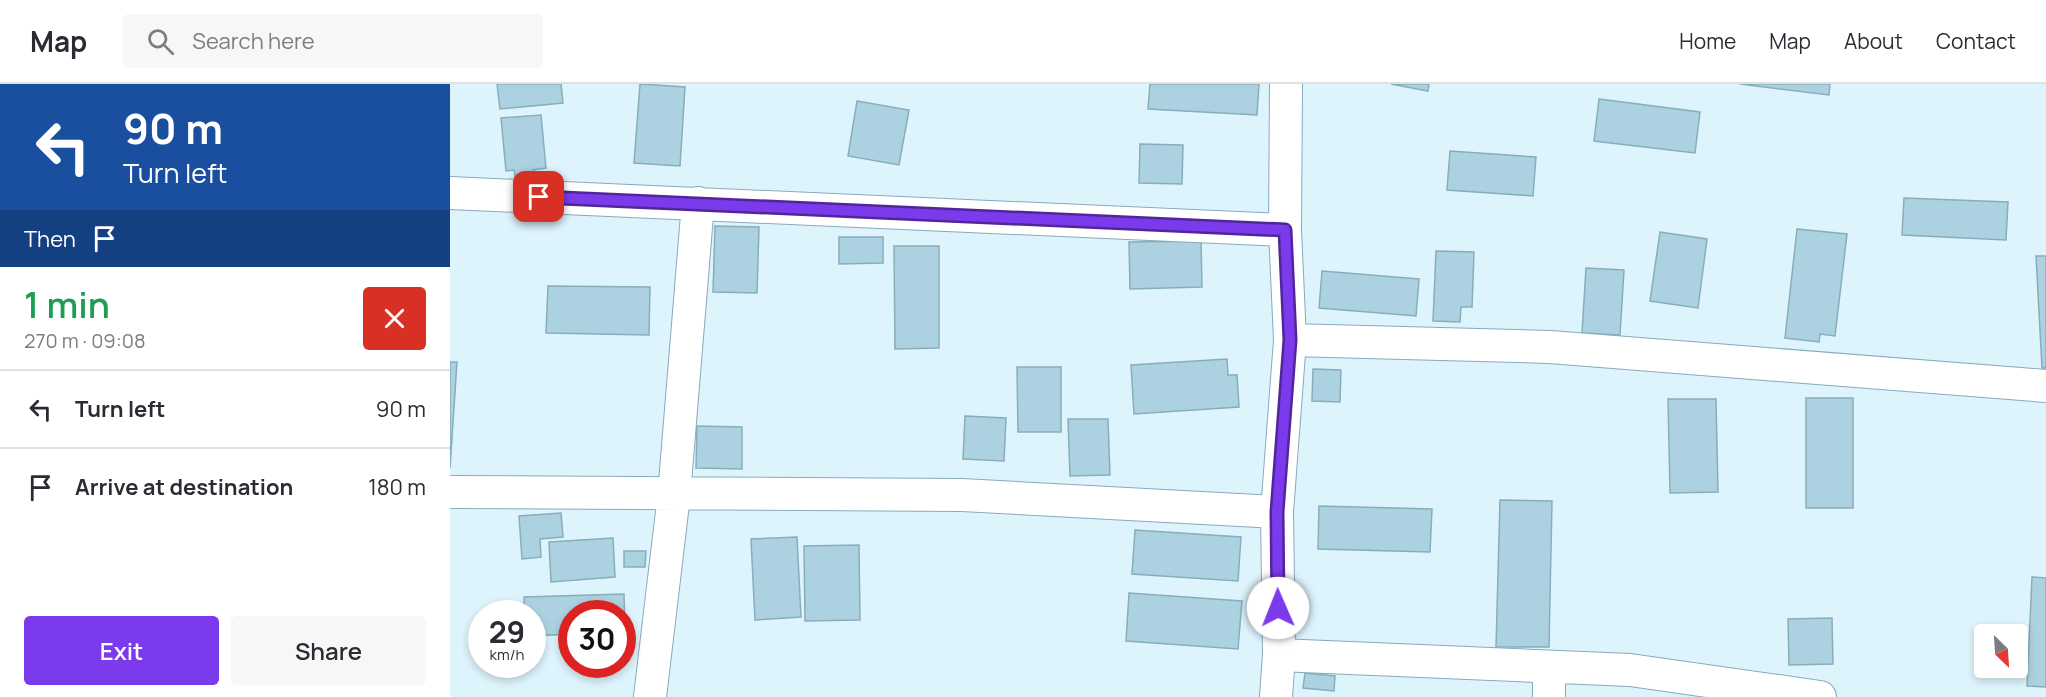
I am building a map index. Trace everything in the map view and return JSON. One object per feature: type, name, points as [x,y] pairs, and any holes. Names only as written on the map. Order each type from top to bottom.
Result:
[{"type":"street","points":[[1276,697],[1279,655],[1277,512],[1290,340],[1285,230],[1286,84]]},
{"type":"street","points":[[450,193],[1285,230]]},
{"type":"street","points":[[650,697],[674,495],[698,203]]},
{"type":"street","points":[[1290,340],[1550,347],[2046,386]]},
{"type":"street","points":[[450,492],[962,495],[1277,512]]},
{"type":"street","points":[[1279,655],[1549,682],[1630,670],[1820,697]]},
{"type":"building","points":[[497,84],[561,84],[563,103],[500,109]]},
{"type":"building","points":[[640,84],[685,87],[680,166],[634,163]]},
{"type":"building","points":[[1150,84],[1259,84],[1257,115],[1148,109]]},
{"type":"building","points":[[1391,84],[1429,84],[1428,91]]},
{"type":"building","points":[[1740,84],[1830,84],[1829,95]]},
{"type":"building","points":[[1599,99],[1700,112],[1695,153],[1594,141]]},
{"type":"building","points":[[857,101],[909,110],[899,165],[848,156]]},
{"type":"building","points":[[541,115],[546,168],[533,170],[534,180],[516,182],[514,170],[506,171],[501,118]]},
{"type":"building","points":[[1140,144],[1183,145],[1182,184],[1139,183]]},
{"type":"building","points":[[1450,151],[1536,157],[1533,196],[1447,190]]},
{"type":"building","points":[[1904,198],[2008,202],[2006,240],[1902,235]]},
{"type":"building","points":[[715,226],[759,227],[757,293],[713,292]]},
{"type":"building","points":[[1797,229],[1847,234],[1835,336],[1820,334],[1819,342],[1785,338]]},
{"type":"building","points":[[1660,232],[1707,239],[1698,308],[1650,301]]},
{"type":"building","points":[[839,237],[883,237],[883,263],[839,264]]},
{"type":"building","points":[[1201,241],[1202,287],[1130,289],[1129,242]]},
{"type":"building","points":[[894,246],[939,246],[939,348],[895,349]]},
{"type":"building","points":[[1436,251],[1474,252],[1472,307],[1461,307],[1460,322],[1433,321]]},
{"type":"building","points":[[2036,256],[2046,256],[2046,368],[2042,368]]},
{"type":"building","points":[[1586,268],[1624,270],[1620,335],[1582,333]]},
{"type":"building","points":[[1322,271],[1419,279],[1416,316],[1319,308]]},
{"type":"building","points":[[548,286],[650,287],[649,335],[546,333]]},
{"type":"building","points":[[1227,359],[1228,375],[1237,375],[1239,407],[1134,414],[1131,365]]},
{"type":"building","points":[[450,362],[457,362],[450,468]]},
{"type":"building","points":[[1017,367],[1061,367],[1061,432],[1018,432]]},
{"type":"building","points":[[1313,369],[1341,370],[1340,402],[1312,401]]},
{"type":"building","points":[[1806,398],[1853,398],[1853,508],[1806,508]]},
{"type":"building","points":[[1668,399],[1716,399],[1718,492],[1670,493]]},
{"type":"building","points":[[965,416],[1006,418],[1004,461],[963,459]]},
{"type":"building","points":[[1068,419],[1108,419],[1110,475],[1070,476]]},
{"type":"building","points":[[697,426],[742,427],[742,469],[696,468]]},
{"type":"building","points":[[1500,500],[1552,501],[1549,647],[1496,647]]},
{"type":"building","points":[[1319,506],[1432,509],[1430,552],[1318,549]]},
{"type":"building","points":[[561,513],[563,537],[540,539],[541,557],[522,559],[519,516]]},
{"type":"building","points":[[1135,530],[1241,537],[1238,581],[1132,574]]},
{"type":"building","points":[[797,537],[801,617],[755,620],[751,539]]},
{"type":"building","points":[[613,538],[615,577],[551,582],[549,542]]},
{"type":"building","points":[[859,545],[860,620],[805,621],[804,546]]},
{"type":"building","points":[[624,551],[646,551],[645,567],[624,567]]},
{"type":"building","points":[[2032,577],[2046,578],[2046,687],[2027,686]]},
{"type":"building","points":[[1129,593],[1242,601],[1238,649],[1126,641]]},
{"type":"building","points":[[624,594],[624,600],[558,600],[558,635],[546,635],[546,600],[524,600],[524,597]]},
{"type":"building","points":[[1832,618],[1833,664],[1789,665],[1788,619]]},
{"type":"building","points":[[1305,673],[1335,676],[1334,691],[1303,688]]},
{"type":"route","points":[[539,197],[1285,230],[1290,340],[1277,512],[1278,608]]}]
